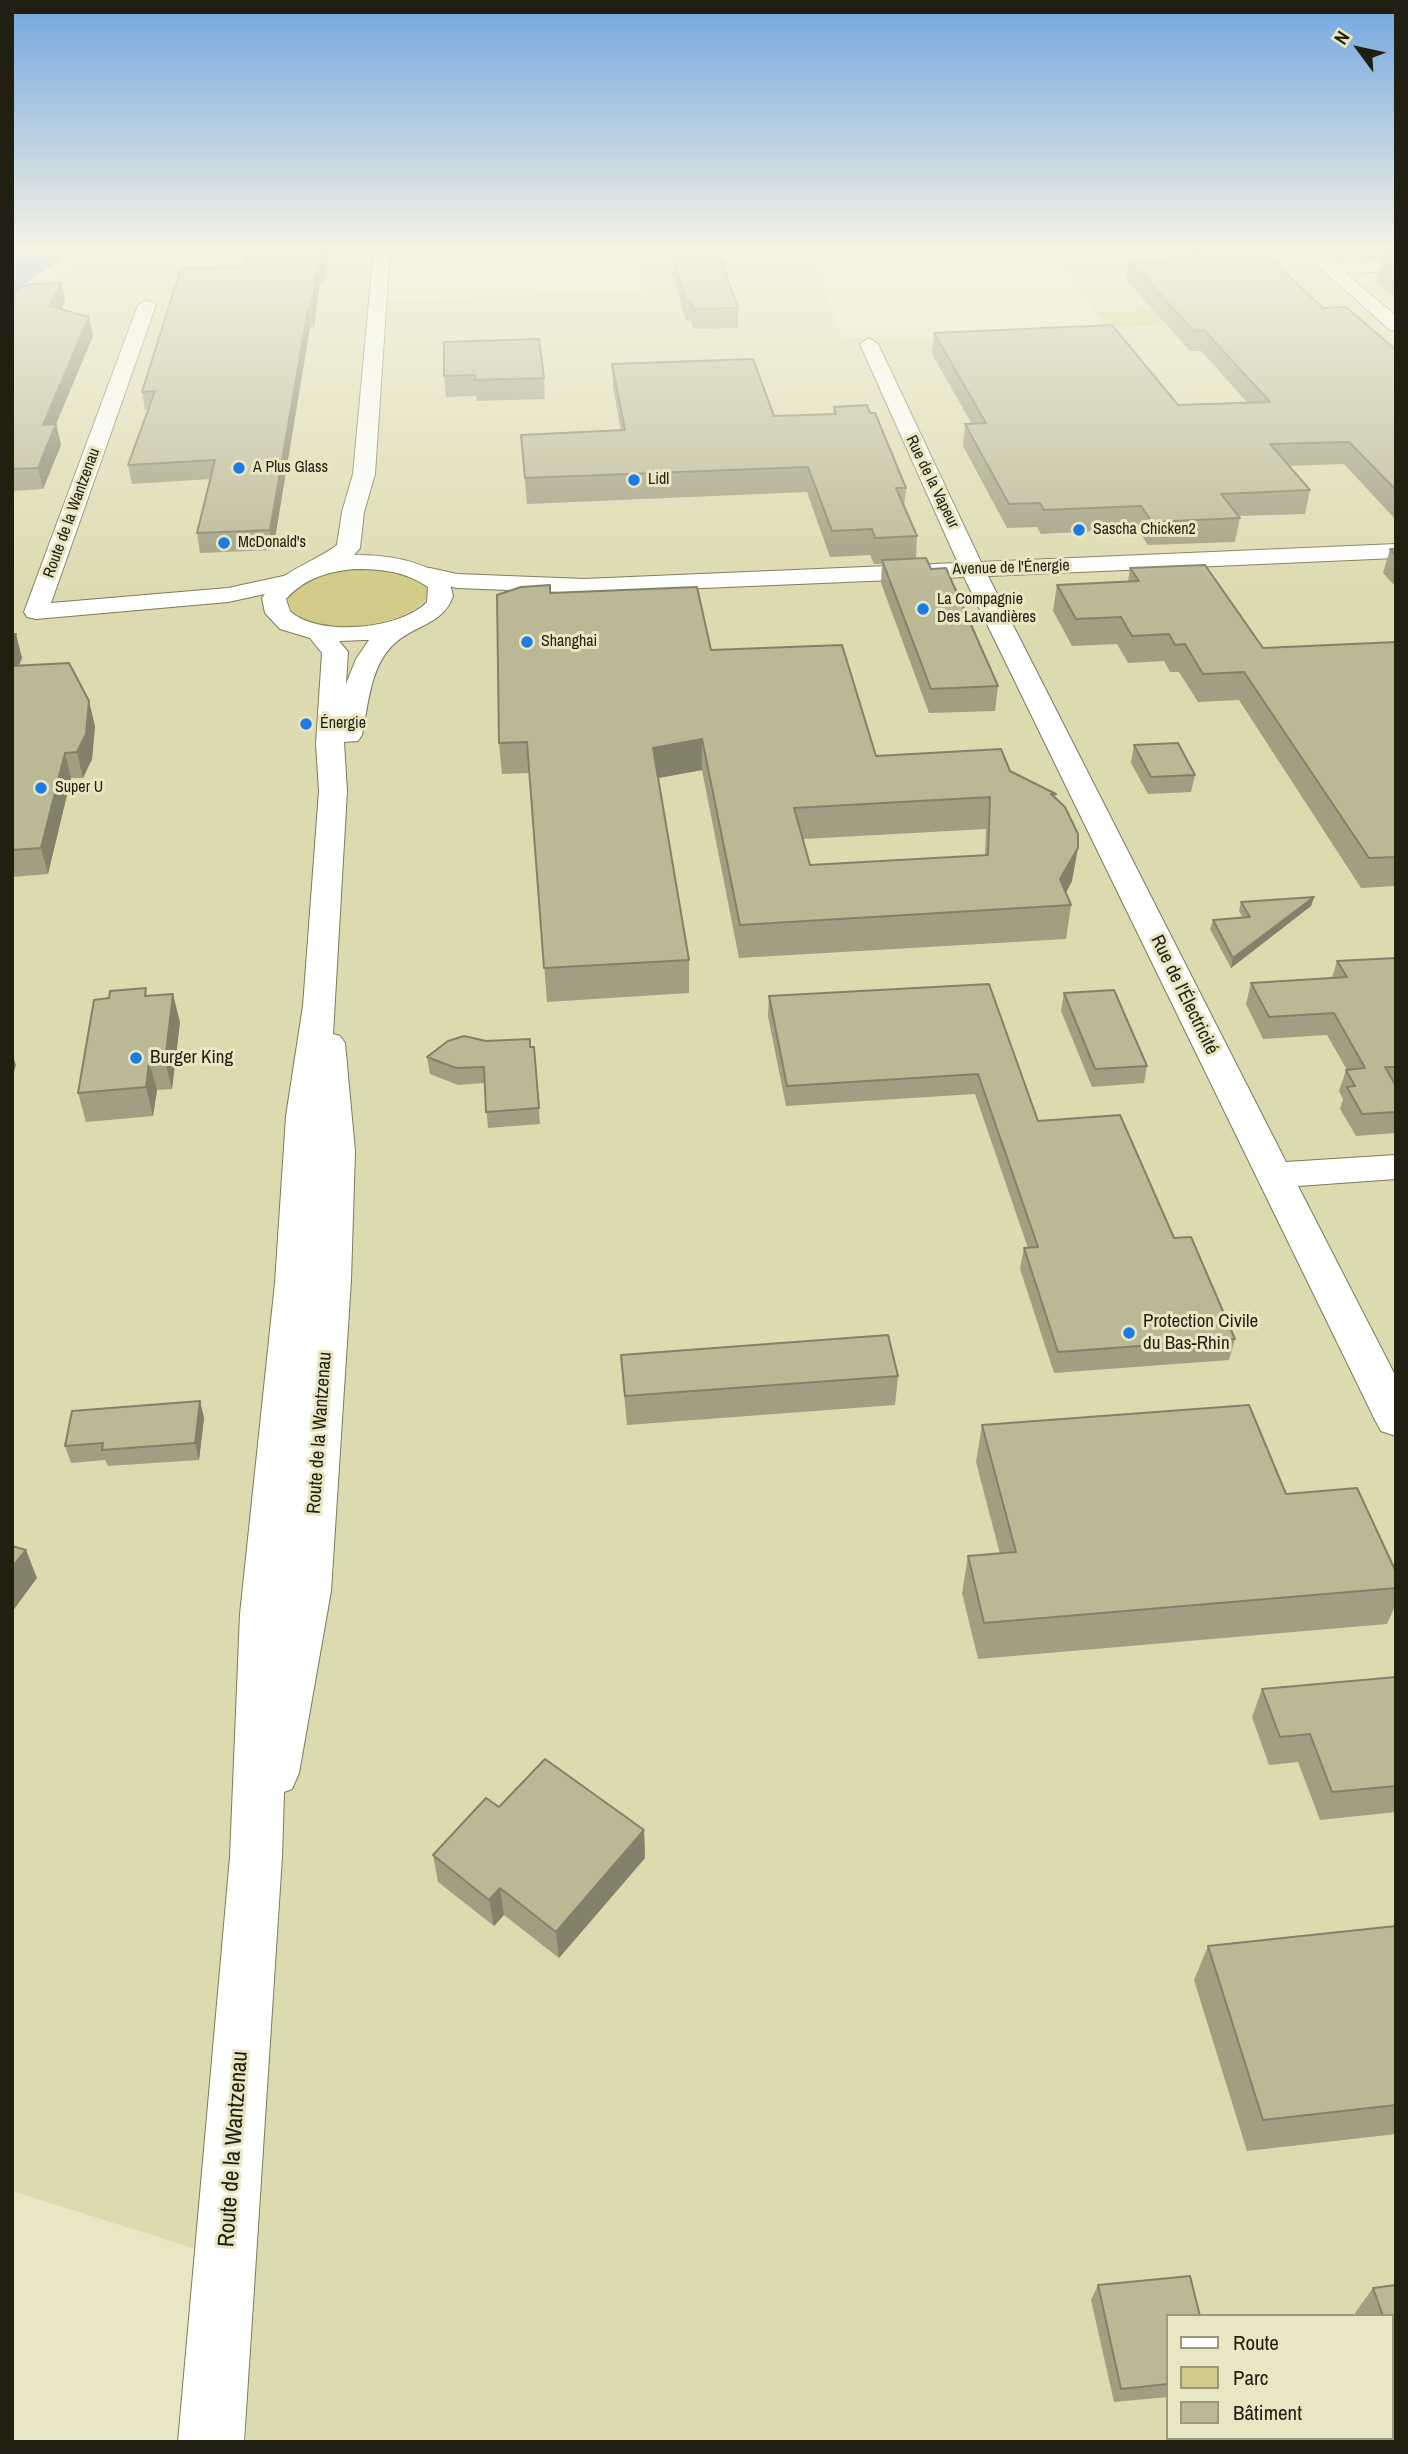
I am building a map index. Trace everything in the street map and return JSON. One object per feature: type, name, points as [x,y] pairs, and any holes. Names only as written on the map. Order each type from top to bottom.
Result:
[{"type":"street","name":"Route de la Wantzenau","points":[[125,363],[24,613],[110,608],[228,595],[288,582],[321,568]]},
{"type":"street","points":[[321,568],[348,548],[353,512],[364,474],[373,363]]},
{"type":"street","name":"Rue de la Vapeur","points":[[877,363],[973,569]]},
{"type":"street","points":[[364,474],[375,511],[378,562]]},
{"type":"street","name":"Avenue de l'Énergie","points":[[439,605],[584,586],[1396,551]]},
{"type":"street","name":"Avenue de l'Énergie","points":[[321,568],[378,562],[416,568],[430,575],[457,580],[584,586]]},
{"type":"street","name":"Rue de l'Électricité","points":[[973,569],[1396,1420]]},
{"type":"street","points":[[396,629],[414,622],[439,605],[443,594],[440,584],[430,575]]},
{"type":"street","points":[[278,615],[274,598],[288,582]]},
{"type":"street","name":"Route de la Wantzenau","points":[[110,608],[226,609],[278,615],[301,628],[318,632],[370,634],[396,629]]},
{"type":"street","name":"Route de la Wantzenau","points":[[333,791],[367,659],[396,629]]},
{"type":"street","name":"Route de la Wantzenau","points":[[211,2442],[256,1857],[289,1704],[310,1564],[330,1293],[337,1151],[331,1060],[320,1006],[333,791],[330,744],[335,652],[318,632]]},
{"type":"street","points":[[1274,1175],[1396,1167]]},
{"type":"shaded area","points":[[12,363],[1396,363],[1396,2442],[246,2442],[250,2266],[12,2191]]},
{"type":"green space","points":[[347,567],[398,569],[428,586],[429,594],[418,606],[400,616],[377,623],[329,626],[308,621],[294,612],[288,597],[301,581]]},
{"type":"building","points":[[12,363],[70,363],[43,425],[56,424],[38,468],[12,469]]},
{"type":"building","points":[[151,363],[299,363],[270,530],[197,533],[215,460],[128,465],[155,391],[142,392]]},
{"type":"building","points":[[444,363],[542,363],[544,378],[475,380],[475,375],[444,376]]},
{"type":"building","points":[[754,363],[774,416],[836,414],[834,407],[867,405],[870,413],[875,413],[906,488],[896,488],[917,536],[875,538],[872,529],[832,531],[808,467],[525,478],[521,435],[625,430],[612,364]]},
{"type":"building","points":[[951,363],[1143,363],[1178,405],[1270,402],[1234,363],[1396,363],[1396,490],[1349,442],[1270,444],[1310,490],[1221,494],[1240,518],[1152,522],[1141,506],[1044,510],[1040,503],[1009,504],[965,424],[986,423]]},
{"type":"building","points":[[926,558],[931,569],[946,568],[998,686],[931,689],[882,560]]},
{"type":"building","points":[[1205,565],[1263,648],[1396,642],[1396,857],[1369,858],[1244,672],[1203,674],[1185,644],[1175,645],[1169,634],[1132,636],[1121,617],[1076,619],[1057,585],[1139,581],[1130,568]]},
{"type":"building","points":[[550,585],[550,593],[697,587],[711,650],[842,645],[876,756],[1001,749],[1010,771],[1056,794],[1051,794],[1065,807],[1078,834],[1078,848],[1060,879],[1071,905],[740,925],[702,739],[653,748],[689,960],[544,968],[527,742],[499,743],[497,595],[521,587]],"holes":[[[990,797],[988,855],[810,865],[794,808]]]},
{"type":"building","name":"Super U","points":[[69,663],[89,701],[86,734],[77,752],[65,753],[41,848],[12,850],[12,666]]},
{"type":"building","points":[[1178,743],[1195,775],[1151,777],[1134,745]]},
{"type":"building","points":[[1314,897],[1233,958],[1213,920],[1250,917],[1241,902]]},
{"type":"building","points":[[1396,958],[1396,1067],[1385,1067],[1396,1086],[1396,1112],[1362,1114],[1347,1087],[1355,1086],[1346,1070],[1365,1068],[1334,1013],[1269,1017],[1251,983],[1347,977],[1337,961]]},
{"type":"building","points":[[989,984],[1038,1121],[1120,1115],[1174,1238],[1191,1237],[1235,1339],[1058,1352],[1024,1248],[1038,1247],[978,1074],[787,1086],[769,996]]},
{"type":"building","points":[[146,988],[145,996],[173,994],[165,1061],[149,1062],[146,1087],[78,1093],[94,1000],[109,998],[110,991]]},
{"type":"building","points":[[1114,990],[1147,1066],[1095,1069],[1064,993]]},
{"type":"building","points":[[464,1036],[486,1041],[530,1039],[530,1047],[534,1047],[539,1108],[486,1112],[484,1067],[456,1068],[427,1057],[448,1041]]},
{"type":"building","points":[[888,1335],[898,1376],[625,1396],[621,1355]]},
{"type":"building","points":[[200,1401],[195,1443],[102,1450],[103,1443],[65,1446],[72,1411]]},
{"type":"building","points":[[1249,1405],[1286,1494],[1357,1488],[1396,1572],[1396,1588],[984,1623],[968,1556],[1016,1552],[982,1425]]},
{"type":"building","points":[[12,1546],[26,1550],[12,1567]]},
{"type":"building","points":[[1396,1677],[1396,1786],[1332,1792],[1310,1734],[1280,1737],[1262,1689]]},
{"type":"building","points":[[545,1759],[644,1830],[556,1932],[500,1888],[489,1900],[433,1855],[486,1798],[499,1807]]},
{"type":"building","points":[[1396,1926],[1396,2105],[1263,2120],[1208,1946]]},
{"type":"building","points":[[1190,2276],[1200,2314],[1166,2314],[1166,2384],[1121,2389],[1098,2285]]},
{"type":"building","points":[[1396,2285],[1396,2442],[1265,2442],[1394,2440],[1394,2314],[1382,2314],[1373,2288]]},
{"type":"place","name":"A Plus Glass","points":[[239,468]]},
{"type":"place","name":"Lidl","points":[[634,480]]},
{"type":"place","name":"Sascha Chicken2","points":[[1079,530]]},
{"type":"place","name":"McDonald's","points":[[224,543]]},
{"type":"place","name":"La Compagnie Des Lavandières","points":[[923,609]]},
{"type":"place","name":"Shanghai","points":[[527,642]]},
{"type":"place","name":"Énergie","points":[[306,724]]},
{"type":"place","name":"Super U","points":[[41,788]]},
{"type":"place","name":"Burger King","points":[[136,1058]]},
{"type":"place","name":"Protection Civile du Bas-Rhin","points":[[1129,1333]]}]
